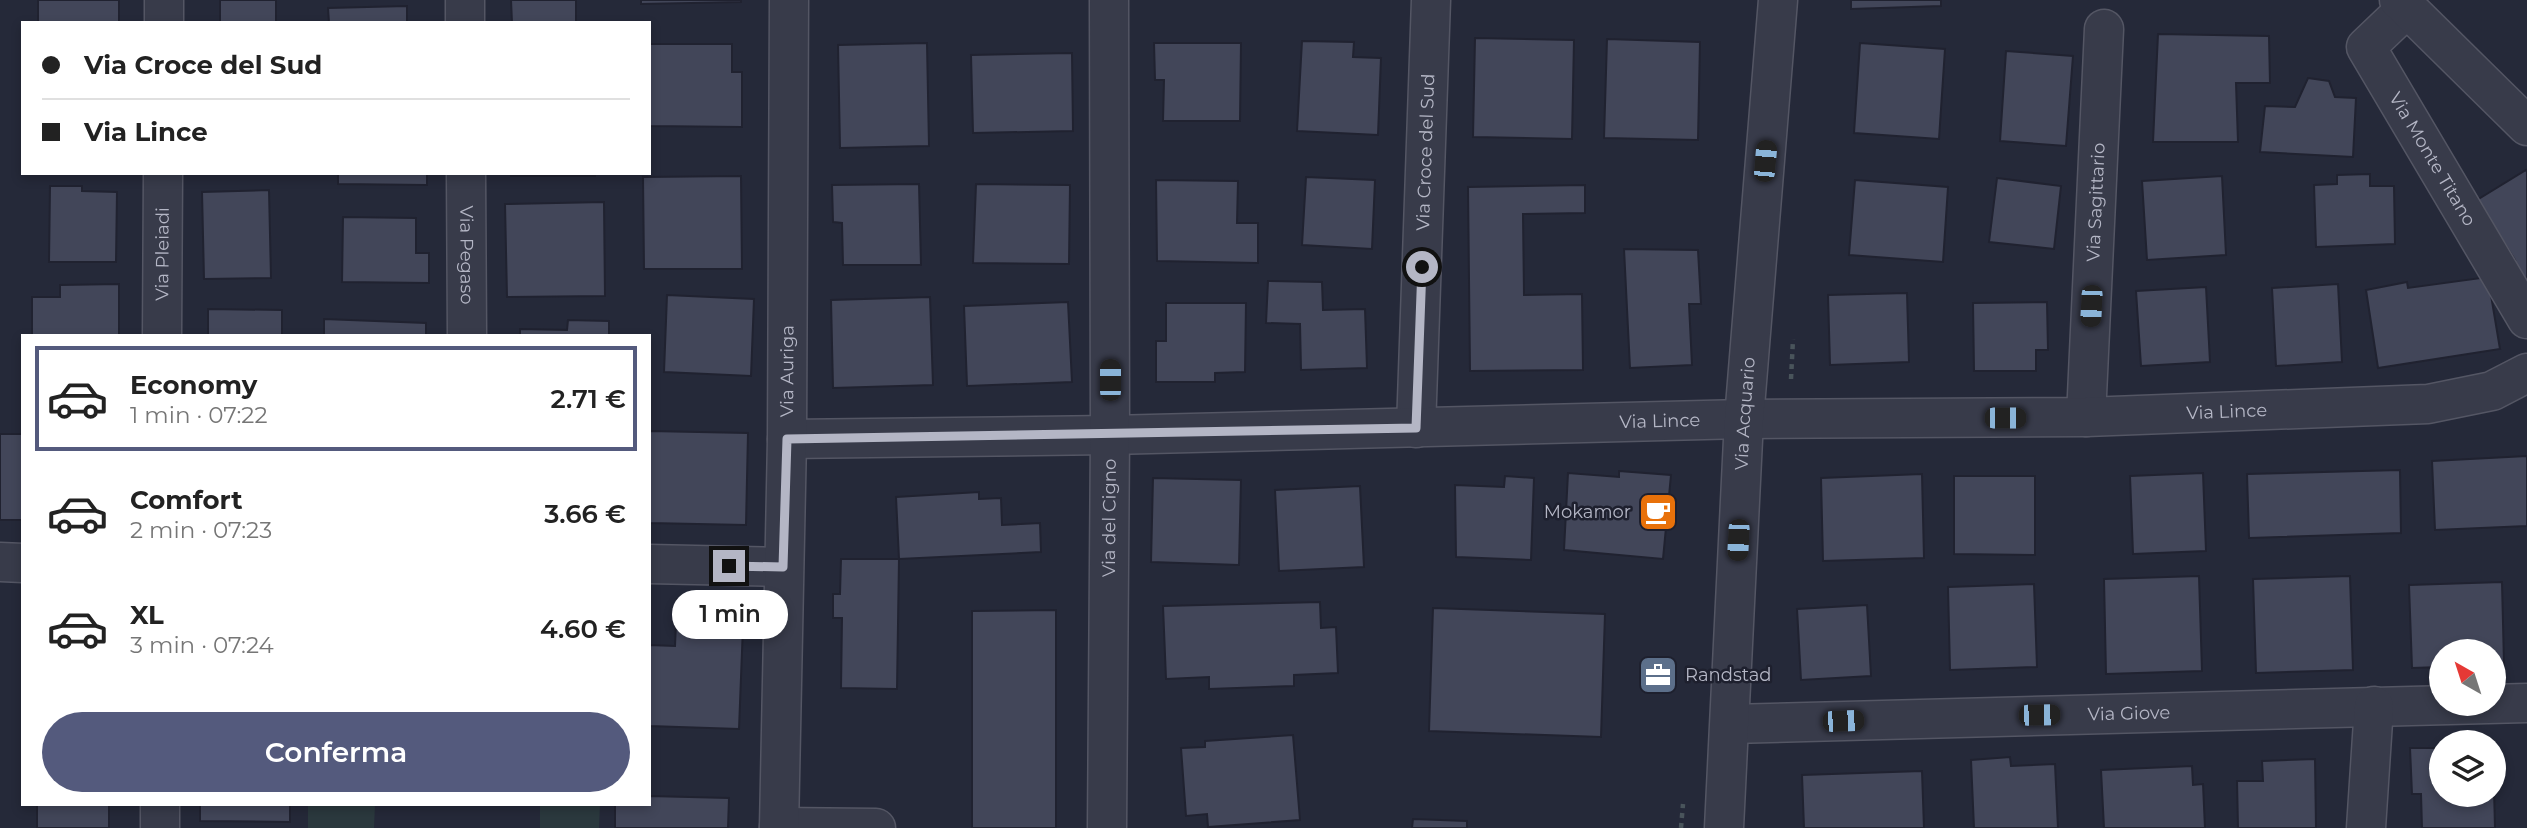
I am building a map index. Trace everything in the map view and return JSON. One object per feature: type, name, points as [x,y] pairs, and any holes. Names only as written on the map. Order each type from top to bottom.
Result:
[{"type":"street","points":[[164,0],[164,21]]},
{"type":"street","points":[[465,0],[466,21]]},
{"type":"street","name":"Via Auriga","points":[[789,0],[787,439],[779,828],[876,828]]},
{"type":"street","name":"Via del Cigno","points":[[1107,828],[1109,0]]},
{"type":"street","name":"Via Croce del Sud","points":[[1416,428],[1431,0]]},
{"type":"street","name":"Via Acquario","points":[[1724,828],[1744,419],[1778,0]]},
{"type":"street","name":"Via Monte Titano","points":[[2527,126],[2403,4],[2366,47],[2527,319]]},
{"type":"street","name":"Via Sagittario","points":[[2086,417],[2104,29]]},
{"type":"street","name":"Via Pleiadi","points":[[162,334],[163,175]]},
{"type":"street","name":"Via Pegaso","points":[[466,175],[467,334]]},
{"type":"street","name":"Via Lince","points":[[787,439],[1110,435],[1744,419],[2086,417],[2428,404],[2492,391],[2527,373]]},
{"type":"street","points":[[0,562],[21,563]]},
{"type":"street","points":[[651,564],[783,567]]},
{"type":"street","name":"Via Giove","points":[[1730,724],[2527,703]]},
{"type":"street","points":[[2366,828],[2374,706]]},
{"type":"street","points":[[160,806],[160,828]]},
{"type":"shaded area","points":[[308,806],[375,806],[374,828],[308,828]]},
{"type":"shaded area","points":[[540,806],[600,806],[599,828],[540,828]]},
{"type":"building","points":[[38,0],[119,0],[119,21],[38,21]]},
{"type":"building","points":[[220,0],[276,0],[276,21],[220,21]]},
{"type":"building","points":[[511,0],[576,0],[576,21],[512,21]]},
{"type":"building","points":[[641,0],[741,0],[741,2],[641,4]]},
{"type":"building","points":[[1851,0],[1941,0],[1941,6],[1851,9]]},
{"type":"building","points":[[407,6],[407,21],[329,21],[328,8]]},
{"type":"building","points":[[2158,34],[2269,36],[2270,83],[2236,83],[2238,142],[2153,142]]},
{"type":"building","points":[[1475,38],[1574,40],[1572,139],[1473,137]]},
{"type":"building","points":[[1607,39],[1700,42],[1698,140],[1604,138]]},
{"type":"building","points":[[1302,41],[1354,42],[1353,57],[1381,58],[1378,135],[1297,131]]},
{"type":"building","points":[[927,43],[929,146],[840,148],[838,45]]},
{"type":"building","points":[[1154,43],[1241,43],[1240,121],[1163,121],[1164,80],[1155,80]]},
{"type":"building","points":[[1860,43],[1945,49],[1939,139],[1854,133]]},
{"type":"building","points":[[651,44],[732,44],[732,72],[742,72],[742,127],[651,126]]},
{"type":"building","points":[[2006,51],[2073,56],[2066,146],[2000,141]]},
{"type":"building","points":[[1072,53],[1073,131],[973,133],[971,55]]},
{"type":"building","points":[[2308,78],[2329,81],[2335,97],[2356,98],[2353,157],[2260,152],[2265,106],[2295,107]]},
{"type":"building","points":[[2526,170],[2527,293],[2509,263],[2515,260],[2477,200]]},
{"type":"building","points":[[2370,174],[2370,186],[2394,186],[2395,244],[2316,247],[2314,185],[2337,184],[2337,175]]},
{"type":"building","points":[[338,175],[427,175],[427,185],[338,184]]},
{"type":"building","points":[[511,175],[595,175],[595,176]]},
{"type":"building","points":[[741,176],[742,269],[644,269],[643,177]]},
{"type":"building","points":[[2222,176],[2226,255],[2147,260],[2142,181]]},
{"type":"building","points":[[1306,177],[1375,180],[1372,249],[1302,245]]},
{"type":"building","points":[[1997,178],[2061,186],[2054,249],[1989,242]]},
{"type":"building","points":[[1156,180],[1238,181],[1237,223],[1258,223],[1258,263],[1157,261]]},
{"type":"building","points":[[1855,180],[1948,187],[1943,262],[1849,255]]},
{"type":"building","points":[[919,184],[921,265],[843,265],[842,223],[833,222],[832,185]]},
{"type":"building","points":[[976,184],[1070,185],[1069,264],[973,263]]},
{"type":"building","points":[[1585,185],[1585,213],[1523,214],[1524,295],[1582,294],[1583,370],[1470,371],[1468,187]]},
{"type":"building","points":[[50,186],[82,186],[82,191],[117,192],[116,262],[49,262]]},
{"type":"building","points":[[269,190],[271,278],[204,279],[202,192]]},
{"type":"building","points":[[604,202],[605,296],[507,297],[505,204]]},
{"type":"building","points":[[343,217],[416,218],[416,253],[429,253],[429,283],[342,282]]},
{"type":"building","points":[[1624,249],[1698,250],[1701,304],[1689,304],[1692,365],[1630,368]]},
{"type":"building","points":[[2488,277],[2500,349],[2378,368],[2366,290],[2407,282],[2408,288]]},
{"type":"building","points":[[1268,281],[1322,282],[1323,310],[1365,309],[1367,368],[1301,370],[1300,324],[1266,323]]},
{"type":"building","points":[[119,284],[119,334],[32,334],[32,297],[60,297],[60,285]]},
{"type":"building","points":[[2338,284],[2342,362],[2276,366],[2272,288]]},
{"type":"building","points":[[2206,287],[2210,362],[2141,366],[2136,291]]},
{"type":"building","points":[[1907,293],[1909,362],[1830,365],[1828,295]]},
{"type":"building","points":[[667,295],[754,299],[751,376],[664,372]]},
{"type":"building","points":[[930,297],[933,385],[833,388],[831,300]]},
{"type":"building","points":[[1068,302],[1072,382],[967,386],[964,306]]},
{"type":"building","points":[[2047,302],[2048,350],[2036,350],[2036,371],[1974,371],[1973,303]]},
{"type":"building","points":[[1166,303],[1246,303],[1245,372],[1215,373],[1215,382],[1156,382],[1156,341],[1166,341]]},
{"type":"building","points":[[208,309],[282,310],[282,334],[208,334]]},
{"type":"building","points":[[324,319],[426,323],[426,334],[324,334]]},
{"type":"building","points":[[568,320],[609,321],[609,334],[520,334],[520,329],[567,330]]},
{"type":"building","points":[[651,431],[748,433],[746,525],[651,523]]},
{"type":"building","points":[[0,434],[21,434],[21,520],[0,520]]},
{"type":"building","points":[[2527,456],[2527,526],[2435,530],[2432,461]]},
{"type":"building","points":[[2400,470],[2401,533],[2249,538],[2247,474]]},
{"type":"building","points":[[1619,471],[1671,475],[1663,559],[1564,550],[1568,473],[1619,477]]},
{"type":"building","points":[[2203,473],[2206,551],[2133,554],[2130,476]]},
{"type":"building","points":[[1922,474],[1924,558],[1823,561],[1821,478]]},
{"type":"building","points":[[1505,476],[1534,478],[1531,560],[1456,557],[1455,485],[1504,487]]},
{"type":"building","points":[[1954,476],[2035,476],[2035,555],[1954,554]]},
{"type":"building","points":[[1153,478],[1241,480],[1239,565],[1151,562]]},
{"type":"building","points":[[1360,486],[1364,567],[1279,571],[1275,490]]},
{"type":"building","points":[[979,492],[979,499],[1001,498],[1002,525],[1040,523],[1041,552],[899,559],[896,497]]},
{"type":"building","points":[[841,559],[899,559],[897,689],[841,688],[842,618],[833,618],[833,594],[840,594]]},
{"type":"building","points":[[2199,576],[2202,671],[2106,674],[2104,579]]},
{"type":"building","points":[[2350,576],[2353,670],[2256,673],[2253,579]]},
{"type":"building","points":[[2502,582],[2503,639],[2429,639],[2429,667],[2412,668],[2409,585]]},
{"type":"building","points":[[2034,584],[2037,667],[1950,670],[1948,587]]},
{"type":"building","points":[[677,599],[744,600],[739,729],[651,726],[651,645],[675,646]]},
{"type":"building","points":[[1320,602],[1321,628],[1336,627],[1338,673],[1294,675],[1294,686],[1209,689],[1209,677],[1166,679],[1163,606]]},
{"type":"building","points":[[1867,605],[1871,676],[1801,680],[1797,609]]},
{"type":"building","points":[[1433,608],[1605,614],[1601,737],[1429,731]]},
{"type":"building","points":[[1056,610],[1056,828],[972,828],[972,611]]},
{"type":"building","points":[[1293,735],[1300,820],[1208,827],[1207,814],[1186,816],[1181,748],[1205,747],[1205,741]]},
{"type":"building","points":[[2410,748],[2429,748],[2429,807],[2494,807],[2495,828],[2422,828],[2421,794],[2412,794]]},
{"type":"building","points":[[2010,757],[2011,766],[2055,764],[2058,828],[1974,828],[1971,760]]},
{"type":"building","points":[[2315,759],[2316,828],[2238,828],[2237,781],[2263,781],[2262,761]]},
{"type":"building","points":[[2192,766],[2193,785],[2203,784],[2205,828],[2104,828],[2101,770]]},
{"type":"building","points":[[1922,771],[1924,828],[1804,828],[1802,775]]},
{"type":"building","points":[[651,796],[729,798],[728,828],[615,828],[615,806],[651,806]]},
{"type":"building","points":[[37,806],[109,806],[109,828],[37,828]]},
{"type":"building","points":[[200,806],[290,806],[290,822],[200,821]]},
{"type":"building","points":[[1413,819],[1467,821],[1467,828],[1412,828]]},
{"type":"place","name":"Mokamor","points":[[1658,512]]},
{"type":"place","name":"Randstad","points":[[1658,675]]},
{"type":"route","points":[[729,566],[783,567],[787,439],[1416,428],[1422,267]]}]
